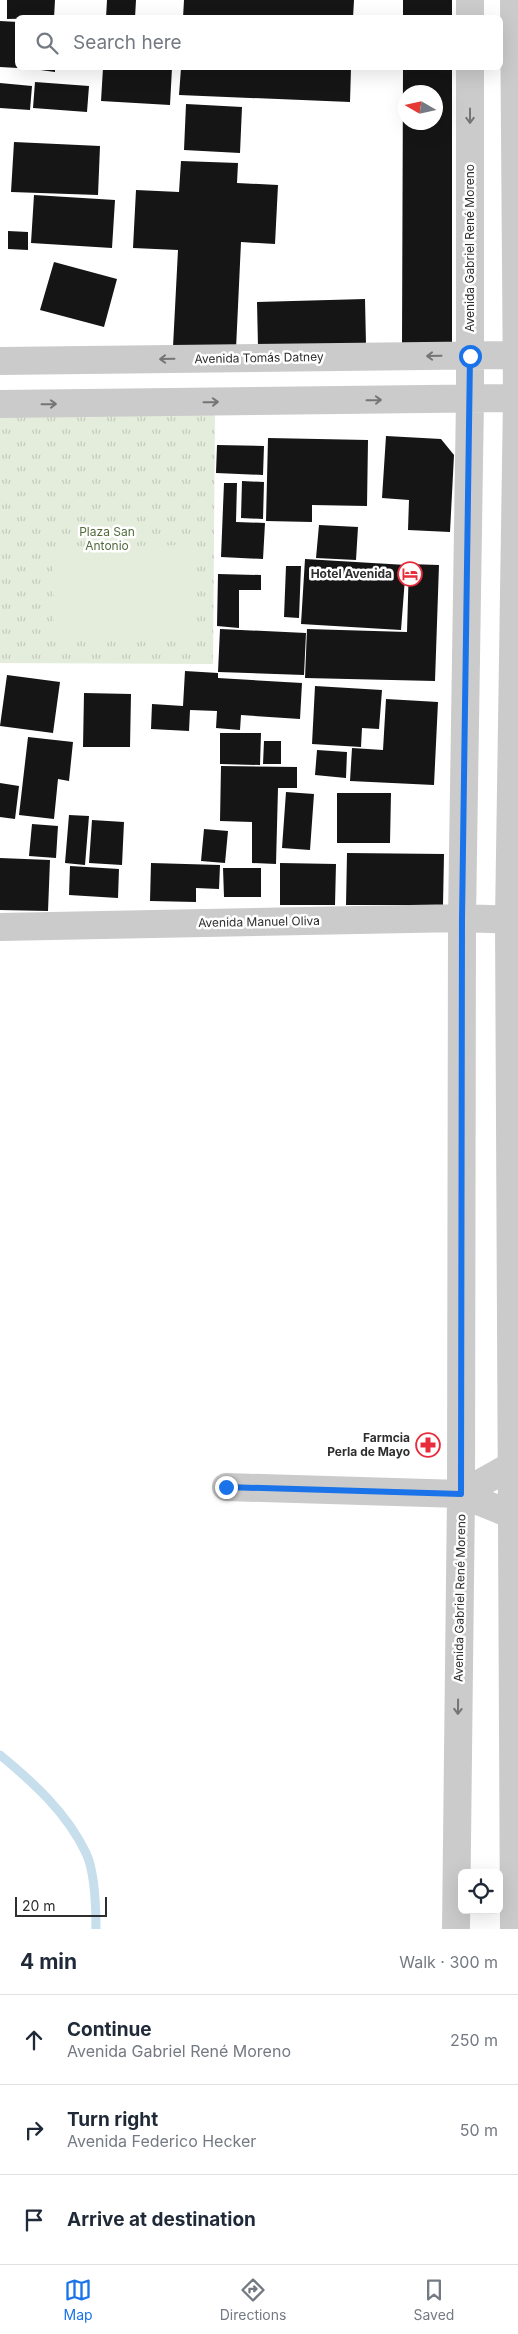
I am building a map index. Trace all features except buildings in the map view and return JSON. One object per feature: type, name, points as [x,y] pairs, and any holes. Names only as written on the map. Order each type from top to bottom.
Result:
[{"type":"street","points":[[470,0],[470,15]]},
{"type":"street","points":[[514,0],[517,355],[514,920],[514,1929]]},
{"type":"street","name":"Avenida Gabriel René Moreno","points":[[456,1929],[461,1494],[462,918],[470,399],[470,70]]},
{"type":"street","name":"Avenida Tomás Datney","points":[[0,361],[517,355]]},
{"type":"street","points":[[0,404],[517,398]]},
{"type":"street","name":"Avenida Manuel Oliva","points":[[0,927],[462,918],[514,920]]},
{"type":"street","points":[[461,1494],[515,1466]]},
{"type":"street","points":[[226,1487],[461,1494],[514,1514]]},
{"type":"green space","name":"Plaza San Antonio","points":[[215,414],[213,664],[0,663],[0,415]]},
{"type":"green space","points":[[193,545],[194,639],[54,640],[53,547]]},
{"type":"waterway","points":[[0,1755],[49,1800],[78,1838],[89,1861],[93,1880],[96,1929]]},
{"type":"place","name":"Hotel Avenida","points":[[410,574]]},
{"type":"place","name":"Farmcia Perla de Mayo","points":[[428,1445]]},
{"type":"route","points":[[226,1487],[461,1494],[462,918],[470,356]]}]
